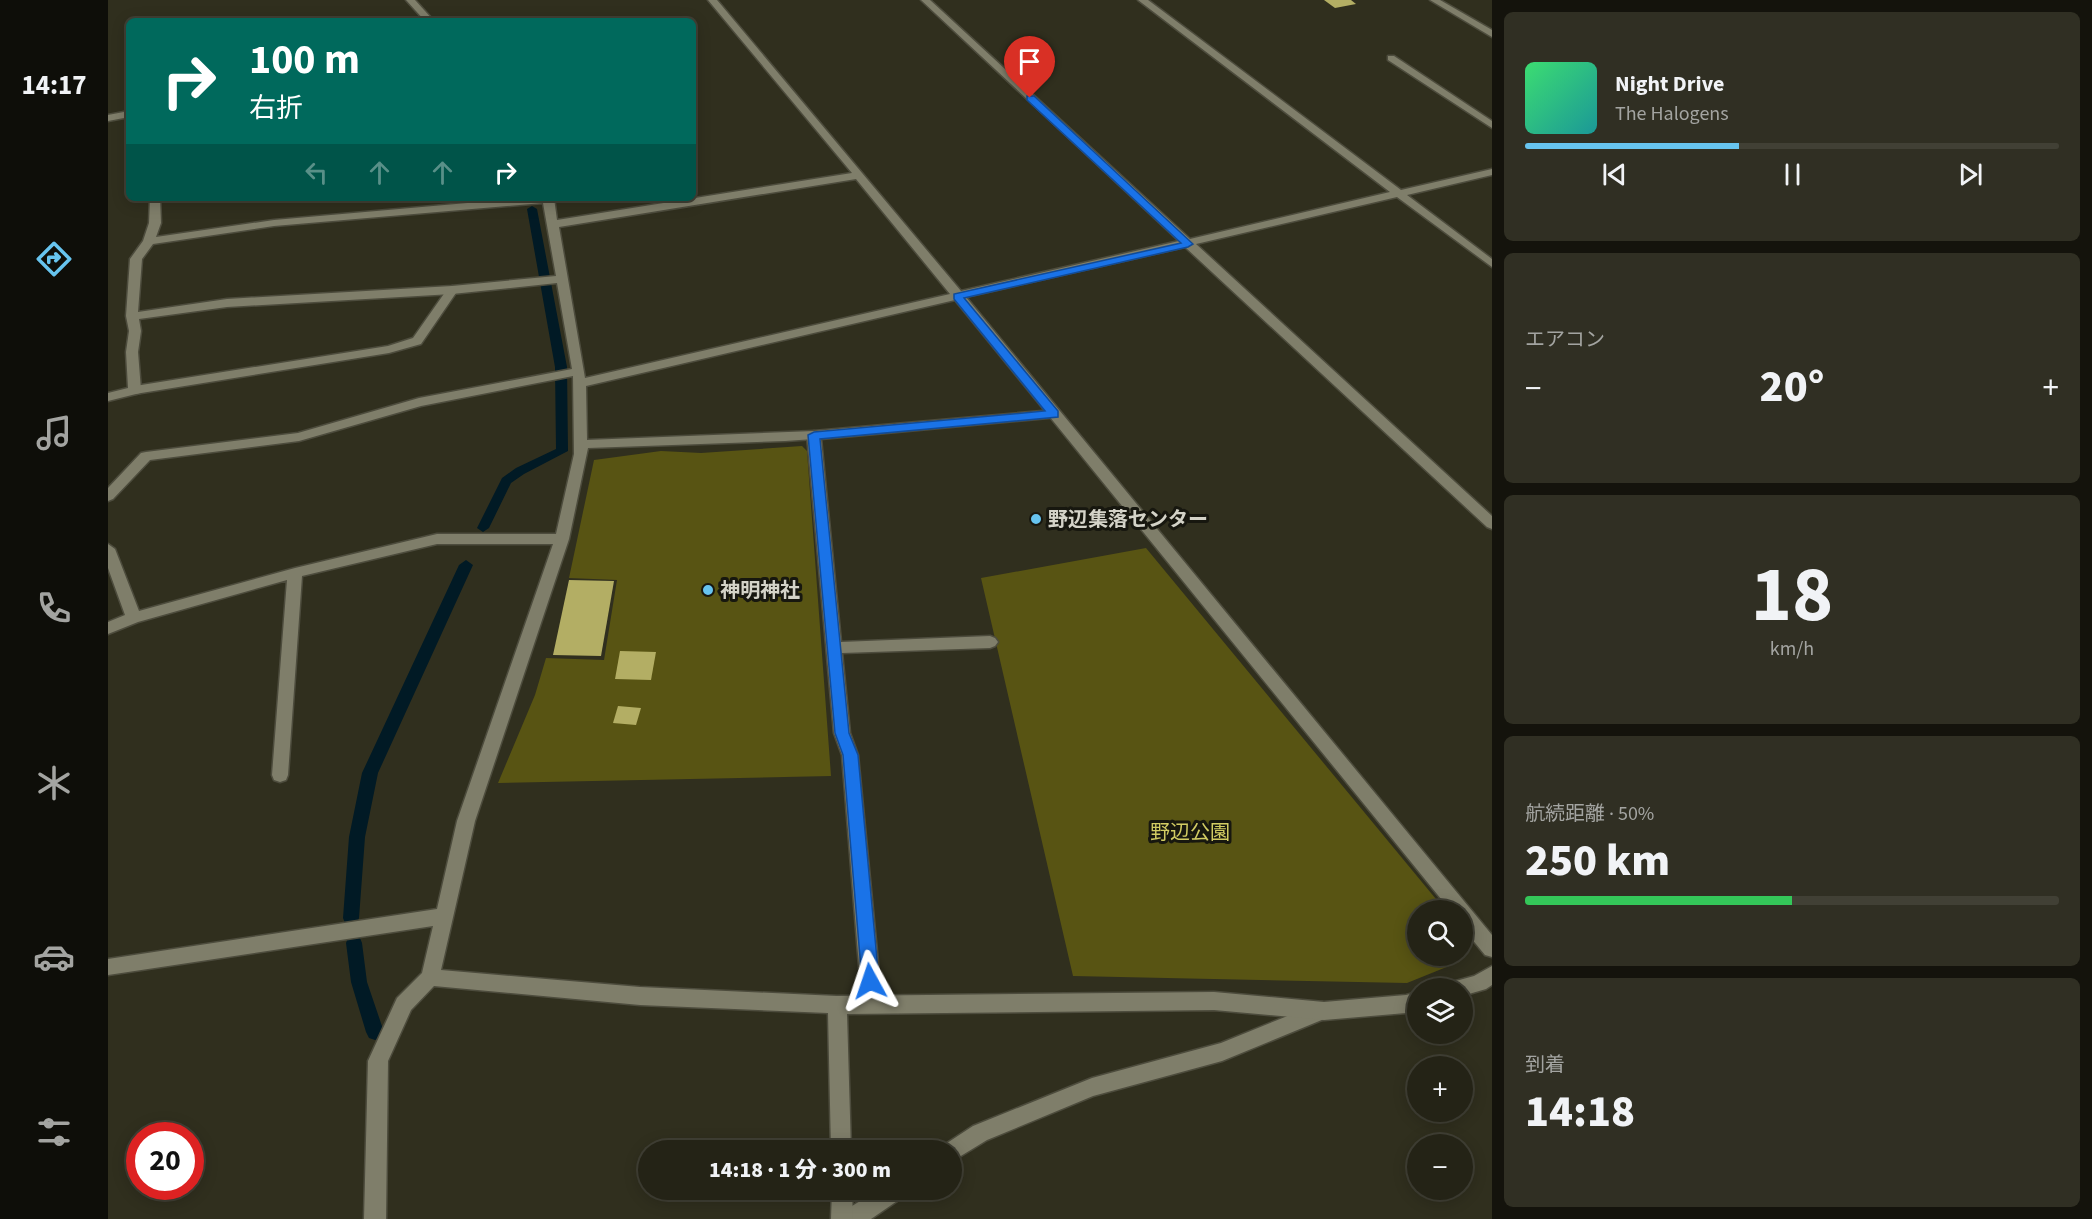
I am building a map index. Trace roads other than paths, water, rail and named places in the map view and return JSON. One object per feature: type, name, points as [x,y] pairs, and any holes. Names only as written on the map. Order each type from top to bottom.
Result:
[{"type":"street","points":[[410,0],[427,18]]},
{"type":"street","points":[[712,0],[859,175],[1451,900]]},
{"type":"street","points":[[925,0],[1492,524]]},
{"type":"street","points":[[1142,0],[1492,264]]},
{"type":"street","points":[[1434,0],[1492,34]]},
{"type":"street","points":[[1391,58],[1492,125]]},
{"type":"street","points":[[108,118],[125,114]]},
{"type":"street","points":[[108,496],[146,456],[299,437],[419,402],[580,377],[957,296],[1492,172]]},
{"type":"street","points":[[554,224],[859,175]]},
{"type":"street","points":[[135,390],[132,351],[135,332],[132,315],[136,259],[149,241],[154,223],[155,201]]},
{"type":"street","points":[[149,241],[274,224],[526,201]]},
{"type":"street","points":[[375,1219],[378,1061],[404,1005],[430,977],[466,821],[562,539],[581,454],[580,377],[548,201]]},
{"type":"street","points":[[132,315],[227,303],[452,290],[561,279]]},
{"type":"street","points":[[108,397],[135,390],[409,344],[417,341],[452,290]]},
{"type":"street","points":[[581,444],[678,440],[711,442],[1054,414]]},
{"type":"street","points":[[814,435],[842,733],[850,755],[872,1004]]},
{"type":"street","points":[[108,628],[134,618],[295,573],[437,539],[562,539]]},
{"type":"street","points":[[108,549],[134,618]]},
{"type":"street","points":[[280,775],[295,573]]},
{"type":"street","points":[[834,648],[990,642]]},
{"type":"street","points":[[108,967],[444,916]]},
{"type":"street","points":[[1473,926],[1492,949]]},
{"type":"street","points":[[1473,984],[1492,974]]},
{"type":"street","points":[[430,977],[640,996],[837,1005],[1214,1001],[1324,1011],[1407,1004]]},
{"type":"street","points":[[837,1005],[841,1140]]},
{"type":"street","points":[[962,1145],[980,1133],[1092,1087],[1222,1052],[1324,1011]]},
{"type":"street","points":[[842,1200],[842,1219]]},
{"type":"street","points":[[852,1219],[881,1200]]},
{"type":"waterway","points":[[483,528],[506,481],[520,471],[562,451],[561,367],[532,209]]},
{"type":"waterway","points":[[351,918],[357,837],[370,773],[466,565]]},
{"type":"waterway","points":[[354,943],[359,982],[375,1032]]},
{"type":"place","name":"野辺集落センター","points":[[1036,519]]},
{"type":"place","name":"神明神社","points":[[708,590]]},
{"type":"park label","name":"野辺公園","points":[[1190,832]]}]
